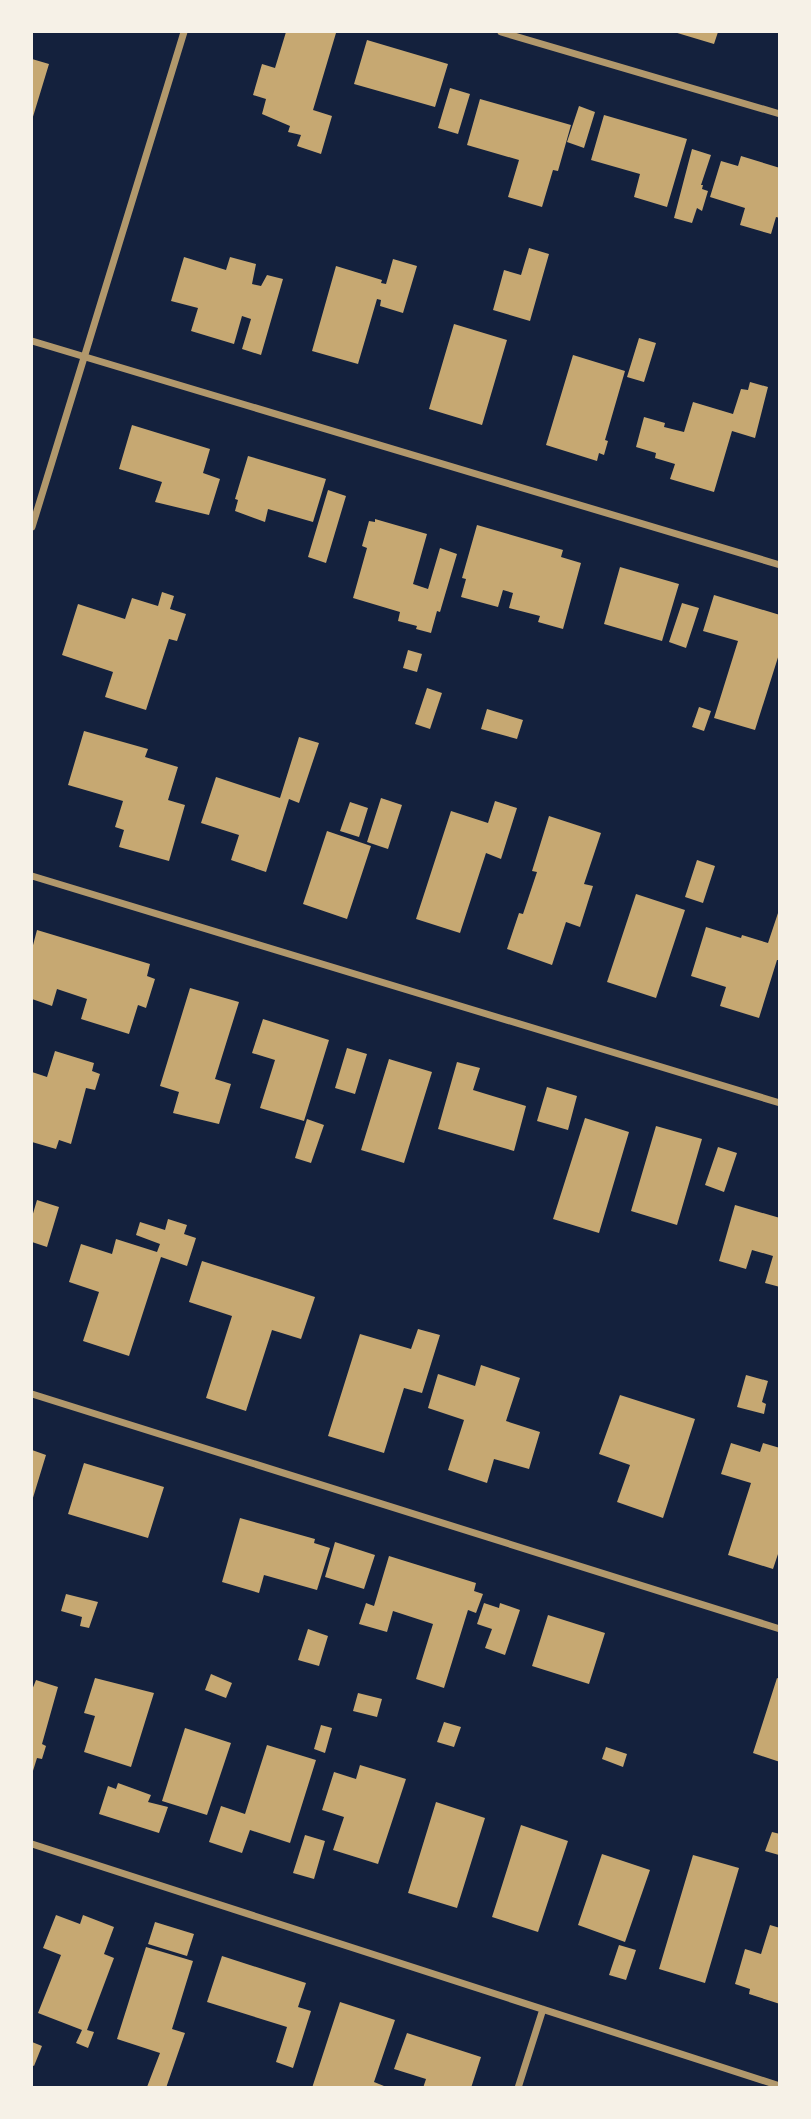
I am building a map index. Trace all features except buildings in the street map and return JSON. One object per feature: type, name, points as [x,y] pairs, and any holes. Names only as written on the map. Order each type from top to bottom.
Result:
[{"type":"street","points":[[32,527],[184,32]]},
{"type":"street","points":[[501,32],[779,114]]},
{"type":"street","points":[[32,341],[779,565]]},
{"type":"street","points":[[32,876],[779,1103]]},
{"type":"street","points":[[32,1394],[779,1629]]},
{"type":"street","points":[[32,1844],[779,2086]]},
{"type":"street","points":[[518,2088],[543,2010]]}]
